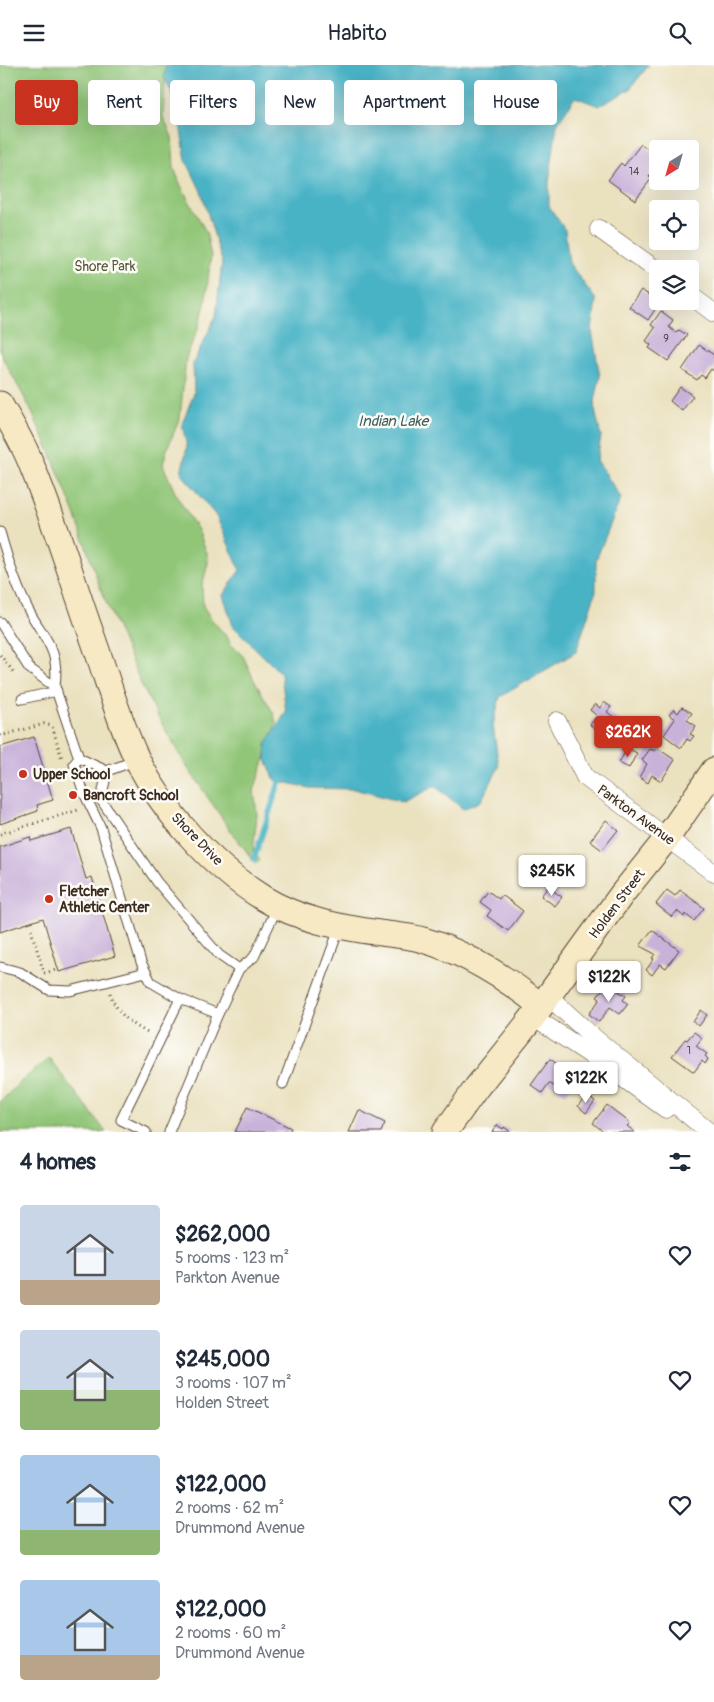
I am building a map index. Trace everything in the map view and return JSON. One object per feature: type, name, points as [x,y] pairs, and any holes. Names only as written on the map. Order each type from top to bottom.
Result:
[{"type":"main road","name":"Shore Drive","points":[[0,404],[32,464],[121,721],[137,760],[156,792],[188,833],[230,873],[261,897],[278,906],[305,918],[340,927],[421,940],[450,949],[512,983],[541,1006]]},
{"type":"main road","name":"Holden Street","points":[[445,1132],[477,1087],[541,1006],[622,894],[667,838],[714,770]]},
{"type":"street","points":[[599,229],[649,265]]},
{"type":"street","points":[[699,302],[714,313]]},
{"type":"street","name":"Parkton Avenue","points":[[557,721],[585,777],[714,873]]},
{"type":"street","points":[[541,1006],[594,1057],[700,1132]]},
{"type":"street","points":[[541,1006],[592,1036],[636,1070],[709,1132]]},
{"type":"lane","points":[[0,532],[27,608],[53,649],[57,674],[56,689],[79,758],[107,771],[137,760]]},
{"type":"lane","points":[[0,622],[29,668],[56,689]]},
{"type":"lane","points":[[22,699],[56,689]]},
{"type":"lane","points":[[79,758],[74,764],[84,793],[102,829],[141,962],[151,982],[180,999],[218,1014]]},
{"type":"lane","points":[[107,771],[101,800],[157,882],[220,955],[239,969]]},
{"type":"lane","points":[[169,1132],[218,1014],[239,969],[254,957],[278,906]]},
{"type":"lane","points":[[283,1083],[340,927]]},
{"type":"lane","points":[[0,967],[20,972],[49,990],[70,991],[146,971]]},
{"type":"lane","points":[[146,1132],[121,1120],[180,999]]},
{"type":"path","points":[[0,655],[19,679]]},
{"type":"path","points":[[0,736],[44,723],[52,726],[65,767]]},
{"type":"path","points":[[0,835],[90,806]]},
{"type":"path","points":[[76,810],[81,817]]},
{"type":"path","points":[[31,930],[44,973],[56,970]]},
{"type":"path","points":[[107,982],[116,1008],[123,1017],[160,1040]]},
{"type":"green space","name":"Shore Park","points":[[0,65],[166,65],[163,117],[172,137],[174,168],[181,186],[206,232],[211,256],[205,304],[199,326],[186,358],[180,417],[166,452],[163,465],[177,497],[198,530],[207,553],[208,563],[202,586],[203,606],[231,644],[243,656],[254,680],[274,714],[276,723],[274,733],[254,791],[257,815],[253,851],[260,860],[256,864],[187,767],[143,688],[102,593],[75,514],[50,452],[29,406],[0,353]]},
{"type":"green space","points":[[49,1058],[106,1132],[0,1132],[0,1102]]},
{"type":"water","name":"Indian Lake","points":[[166,65],[649,65],[629,90],[599,106],[575,97],[557,124],[557,80],[474,80],[474,125],[557,125],[549,182],[549,206],[565,230],[569,263],[596,300],[592,331],[600,377],[594,406],[601,436],[597,460],[621,498],[596,560],[596,591],[576,652],[500,697],[493,725],[499,767],[481,801],[463,809],[435,786],[403,802],[354,789],[309,788],[275,780],[266,760],[266,744],[286,712],[281,674],[233,626],[223,595],[240,570],[216,516],[181,473],[187,447],[182,424],[194,393],[193,363],[216,316],[222,261],[201,191],[186,160],[180,125],[255,125],[255,80],[170,80],[170,89],[164,77]]},
{"type":"building","points":[[641,144],[649,150],[649,182],[635,200],[608,180],[621,163],[624,166]]},
{"type":"building","points":[[641,290],[649,295],[649,310],[655,310],[648,320],[629,307]]},
{"type":"building","points":[[661,311],[673,320],[669,327],[676,333],[679,330],[687,335],[668,361],[649,348],[651,345],[646,341],[655,328],[651,325]]},
{"type":"building","points":[[699,345],[714,355],[714,371],[711,369],[705,378],[701,375],[697,380],[682,370]]},
{"type":"building","points":[[680,387],[693,396],[682,411],[670,401]]},
{"type":"building","points":[[604,702],[611,707],[607,712],[623,724],[610,740],[590,725],[597,716],[590,710],[595,704],[600,708]]},
{"type":"building","points":[[682,707],[692,713],[687,720],[696,726],[690,734],[694,736],[690,741],[687,739],[681,748],[664,735],[675,719],[669,715],[674,709],[678,713]]},
{"type":"building","name":"Upper School","points":[[34,737],[53,800],[37,805],[38,811],[0,824],[0,747]]},
{"type":"building","points":[[627,748],[637,753],[629,768],[619,763]]},
{"type":"building","points":[[657,748],[675,760],[661,781],[652,775],[648,783],[639,777],[647,764],[642,760],[650,749],[655,751]]},
{"type":"building","points":[[606,820],[618,830],[602,850],[590,841]]},
{"type":"building","name":"Fletcher Athletic Center","points":[[71,829],[86,879],[92,877],[115,956],[59,972],[43,918],[0,932],[0,847],[30,837],[31,841]]},
{"type":"building","points":[[548,887],[562,897],[555,906],[541,896]]},
{"type":"building","points":[[667,890],[675,896],[680,890],[704,908],[694,921],[685,914],[684,917],[677,911],[672,917],[656,904]]},
{"type":"building","points":[[488,891],[499,899],[502,895],[523,911],[508,931],[487,916],[491,910],[480,902]]},
{"type":"building","points":[[652,930],[679,950],[666,968],[660,964],[652,975],[646,970],[654,959],[652,958],[655,954],[640,946]]},
{"type":"building","points":[[609,985],[626,996],[623,1000],[628,1004],[620,1014],[610,1007],[599,1022],[589,1014],[600,999],[597,997],[605,986],[608,988]]},
{"type":"building","points":[[701,1010],[707,1015],[699,1026],[693,1022]]},
{"type":"building","points":[[694,1032],[702,1038],[696,1046],[707,1054],[705,1056],[708,1059],[705,1064],[702,1061],[694,1072],[672,1056],[685,1039],[687,1040]]},
{"type":"building","points":[[550,1059],[572,1074],[568,1079],[573,1083],[566,1094],[549,1083],[542,1093],[531,1085]]},
{"type":"building","points":[[586,1095],[595,1101],[586,1113],[578,1106]]},
{"type":"building","points":[[607,1105],[630,1123],[627,1126],[635,1132],[604,1132],[593,1123]]},
{"type":"building","points":[[247,1107],[291,1128],[289,1132],[235,1132]]},
{"type":"building","points":[[359,1110],[385,1123],[381,1132],[349,1132]]},
{"type":"building","points":[[497,1125],[503,1129],[504,1127],[511,1132],[492,1132]]},
{"type":"waterway","points":[[254,859],[279,783],[285,775]]},
{"type":"place","name":"Upper School","points":[[23,774]]},
{"type":"place","name":"Bancroft School","points":[[73,795]]},
{"type":"place","name":"Fletcher Athletic Center","points":[[49,899]]}]
